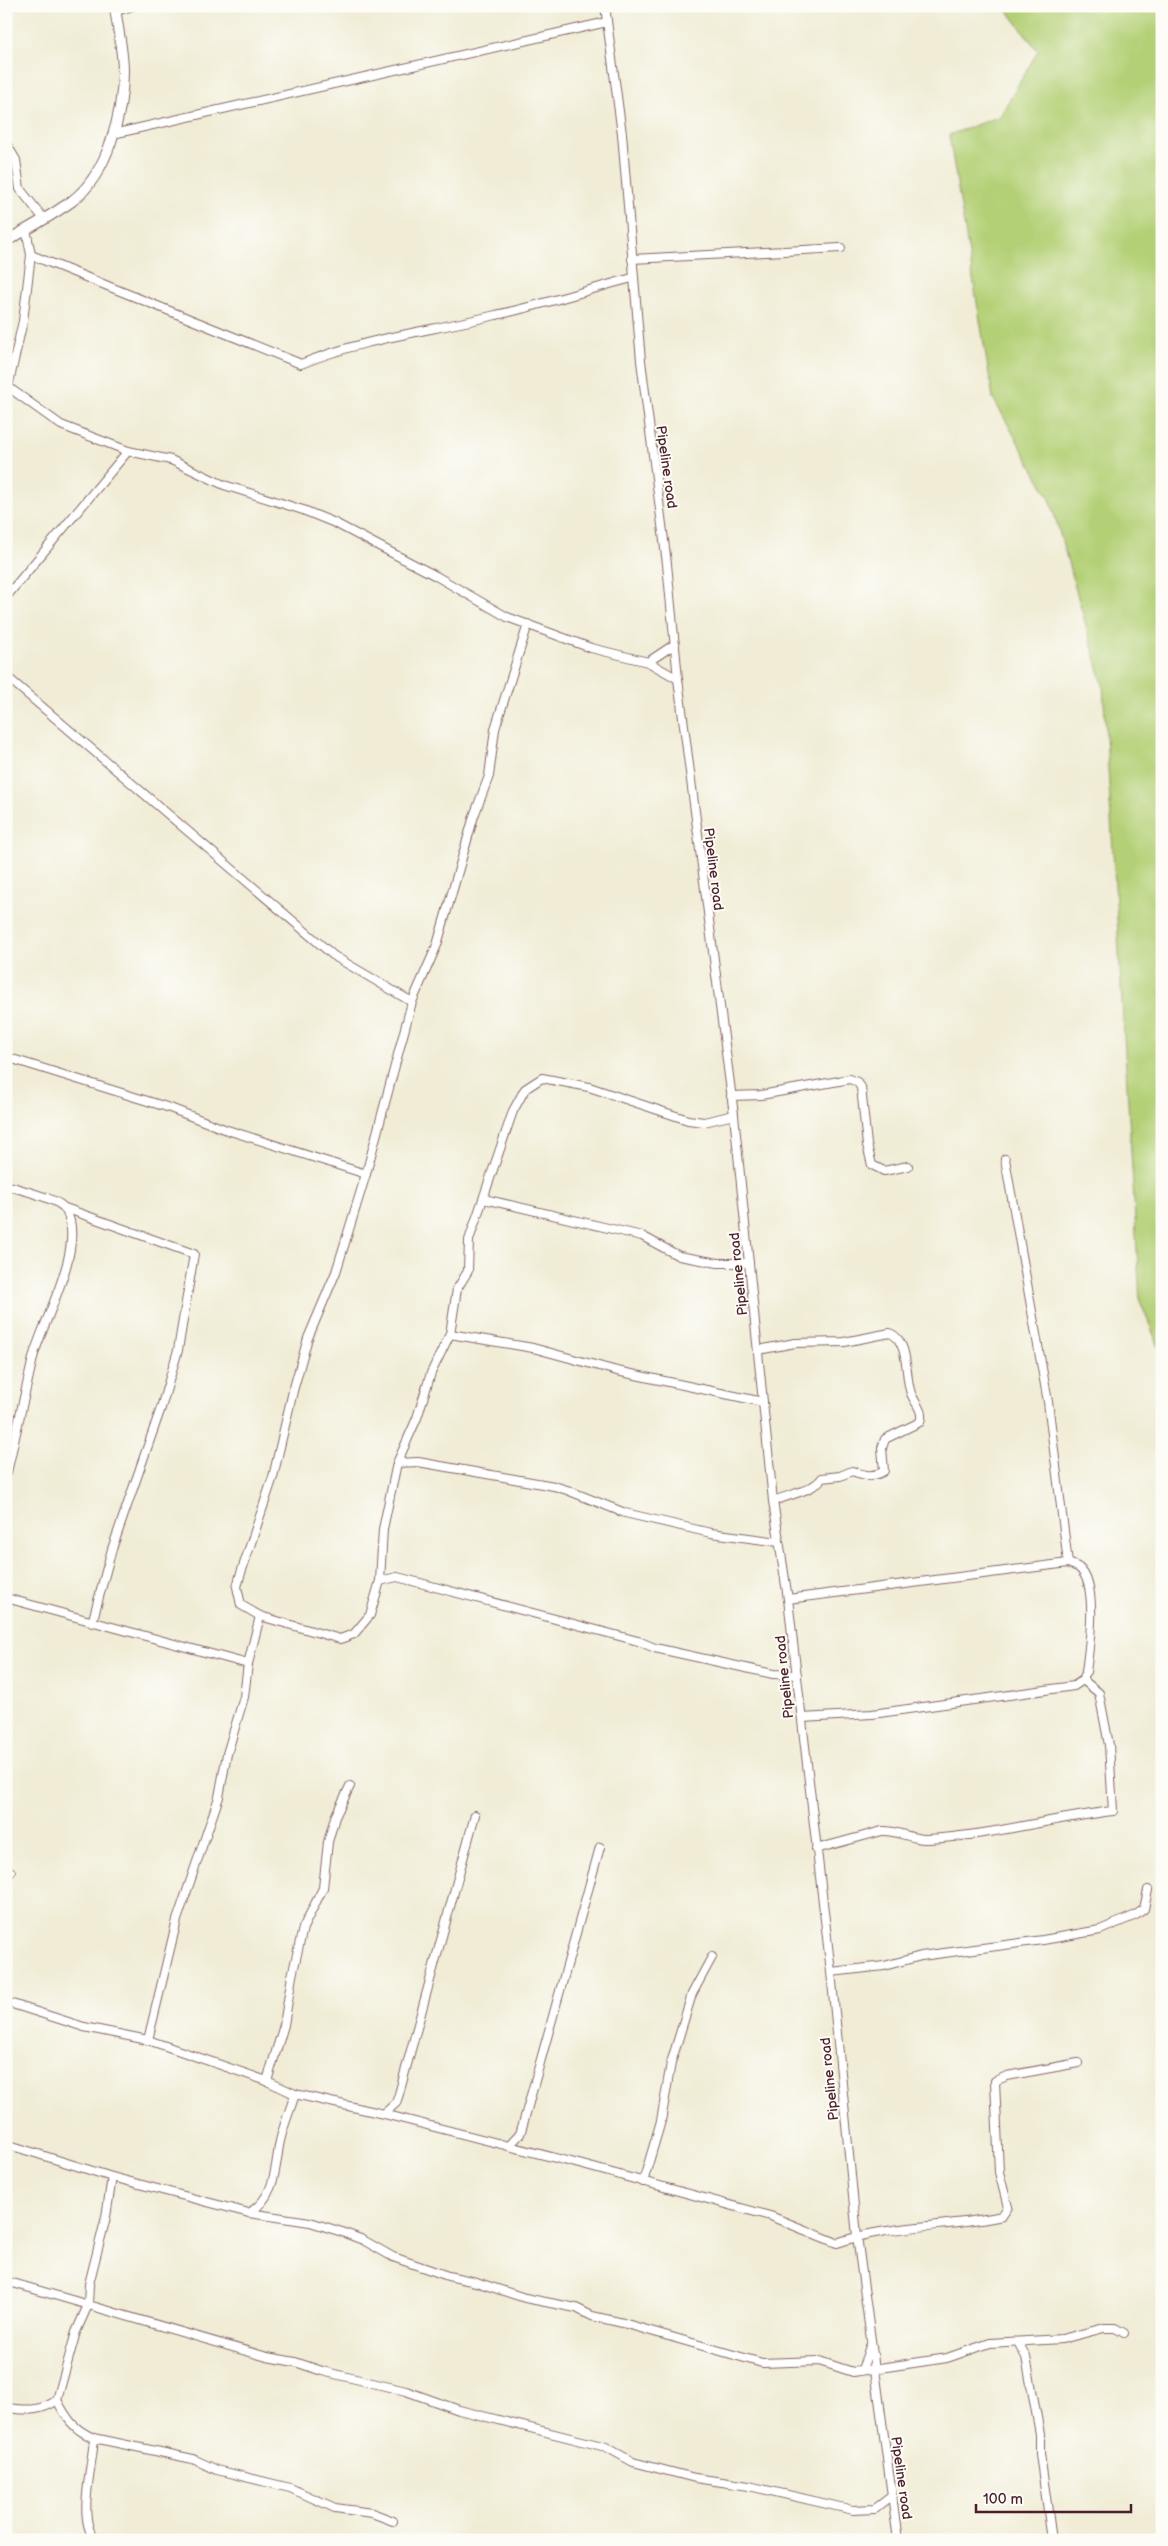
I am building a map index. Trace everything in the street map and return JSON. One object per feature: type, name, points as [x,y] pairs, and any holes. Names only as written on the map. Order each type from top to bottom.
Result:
[{"type":"street","points":[[6,241],[73,200],[89,183],[107,154],[118,119],[123,70],[116,8],[133,6]]},
{"type":"street","name":"Pipeline road","points":[[605,6],[622,134],[632,278],[678,679],[734,1115],[773,1501],[788,1599],[831,1972],[857,2236],[898,2540]]},
{"type":"street","points":[[113,134],[607,22]]},
{"type":"street","points":[[6,143],[16,160],[20,189],[44,219]]},
{"type":"street","points":[[26,229],[31,255],[23,321],[7,388],[61,425],[128,450],[171,460],[224,485],[303,510],[335,523],[436,576],[476,601],[507,617],[591,648],[648,662],[678,679]]},
{"type":"street","points":[[632,259],[841,248]]},
{"type":"street","points":[[31,255],[301,364],[326,354],[371,341],[497,315],[632,278]]},
{"type":"street","points":[[6,597],[128,450]]},
{"type":"street","points":[[528,624],[495,728],[489,776],[474,816],[437,945],[412,1002],[366,1174],[336,1272],[308,1338],[284,1425],[273,1477],[240,1576],[238,1587],[241,1605],[260,1616],[340,1638],[354,1634],[370,1615],[380,1581],[383,1529],[398,1463],[417,1418],[431,1373],[450,1334],[457,1289],[468,1271],[469,1240],[513,1111],[526,1088],[542,1078],[589,1088],[688,1120],[704,1122],[734,1115]]},
{"type":"street","points":[[648,662],[675,644]]},
{"type":"street","points":[[6,676],[334,956],[412,1002]]},
{"type":"street","points":[[6,1057],[170,1108],[224,1129],[366,1174]]},
{"type":"street","points":[[731,1096],[761,1095],[850,1079],[857,1082],[861,1087],[867,1145],[872,1165],[884,1171],[908,1166]]},
{"type":"street","points":[[1005,1159],[1048,1402],[1068,1563]]},
{"type":"street","points":[[6,1185],[194,1254],[178,1350],[161,1408],[112,1548],[92,1623]]},
{"type":"street","points":[[484,1199],[642,1236],[679,1256],[718,1263],[749,1263]]},
{"type":"street","points":[[6,1477],[34,1356],[68,1262],[71,1230],[65,1208]]},
{"type":"street","points":[[450,1334],[533,1348],[617,1371],[763,1402]]},
{"type":"street","points":[[758,1350],[795,1343],[844,1342],[890,1334],[897,1336],[902,1345],[910,1390],[921,1412],[920,1422],[885,1439],[882,1448],[884,1471],[880,1474],[864,1476],[852,1471],[840,1476],[822,1478],[818,1485],[810,1489],[773,1501]]},
{"type":"street","points":[[398,1463],[418,1462],[554,1486],[625,1513],[711,1533],[779,1542]]},
{"type":"street","points":[[788,1599],[1068,1563],[1080,1568],[1090,1588],[1088,1657],[1083,1680],[1074,1686],[872,1714],[802,1718]]},
{"type":"street","points":[[380,1581],[397,1578],[405,1579],[638,1641],[655,1648],[765,1673],[797,1675]]},
{"type":"street","points":[[6,1598],[248,1664]]},
{"type":"street","points":[[148,2040],[177,1920],[219,1797],[227,1754],[244,1697],[248,1664],[260,1616]]},
{"type":"street","points":[[816,1849],[882,1831],[892,1830],[925,1840],[1017,1828],[1085,1814],[1113,1811],[1109,1745],[1098,1693],[1083,1680]]},
{"type":"street","points":[[267,2081],[284,2025],[292,1976],[303,1928],[323,1888],[328,1842],[335,1817],[350,1786]]},
{"type":"street","points":[[384,2114],[396,2102],[399,2094],[475,1814]]},
{"type":"street","points":[[509,2146],[520,2134],[600,1847]]},
{"type":"street","points":[[831,1972],[884,1966],[921,1956],[1043,1940],[1100,1930],[1136,1915],[1144,1909],[1148,1890]]},
{"type":"street","points":[[643,2182],[661,2121],[670,2063],[692,1994],[712,1956]]},
{"type":"street","points":[[6,2002],[84,2027],[148,2040],[267,2081],[295,2094],[384,2114],[509,2146],[770,2216],[837,2243],[857,2236],[1002,2216],[1008,2207],[999,2172],[995,2081],[1007,2076],[1078,2063]]},
{"type":"street","points":[[249,2213],[261,2206],[273,2184],[278,2164],[279,2146],[295,2094]]},
{"type":"street","points":[[6,2144],[112,2177],[249,2213],[293,2219],[342,2232],[399,2259],[448,2276],[476,2282],[525,2298],[576,2308],[592,2316],[674,2337],[745,2359],[776,2364],[819,2361],[847,2372],[947,2358],[990,2343],[1062,2339],[1104,2328],[1115,2328],[1124,2332]]},
{"type":"street","points":[[6,2408],[37,2410],[48,2407],[57,2400],[76,2332],[88,2305],[89,2284],[106,2217],[112,2177]]},
{"type":"street","points":[[6,2281],[267,2357],[296,2362],[322,2371],[421,2395],[459,2410],[606,2447],[633,2462],[650,2468],[695,2478],[749,2486],[853,2510],[875,2509],[892,2496]]},
{"type":"street","points":[[1018,2342],[1026,2358],[1040,2434],[1040,2454],[1052,2540]]},
{"type":"street","points":[[862,2370],[871,2344]]},
{"type":"street","points":[[57,2400],[72,2425],[80,2432],[94,2438],[193,2459],[217,2470],[290,2488],[335,2508],[372,2513],[393,2521]]},
{"type":"street","points":[[94,2438],[86,2509],[88,2530],[96,2540]]},
{"type":"green space","points":[[1004,6],[1162,6],[1162,1355],[1140,1301],[1103,685],[1050,499],[993,398],[949,135],[1000,116],[1038,51]]}]
